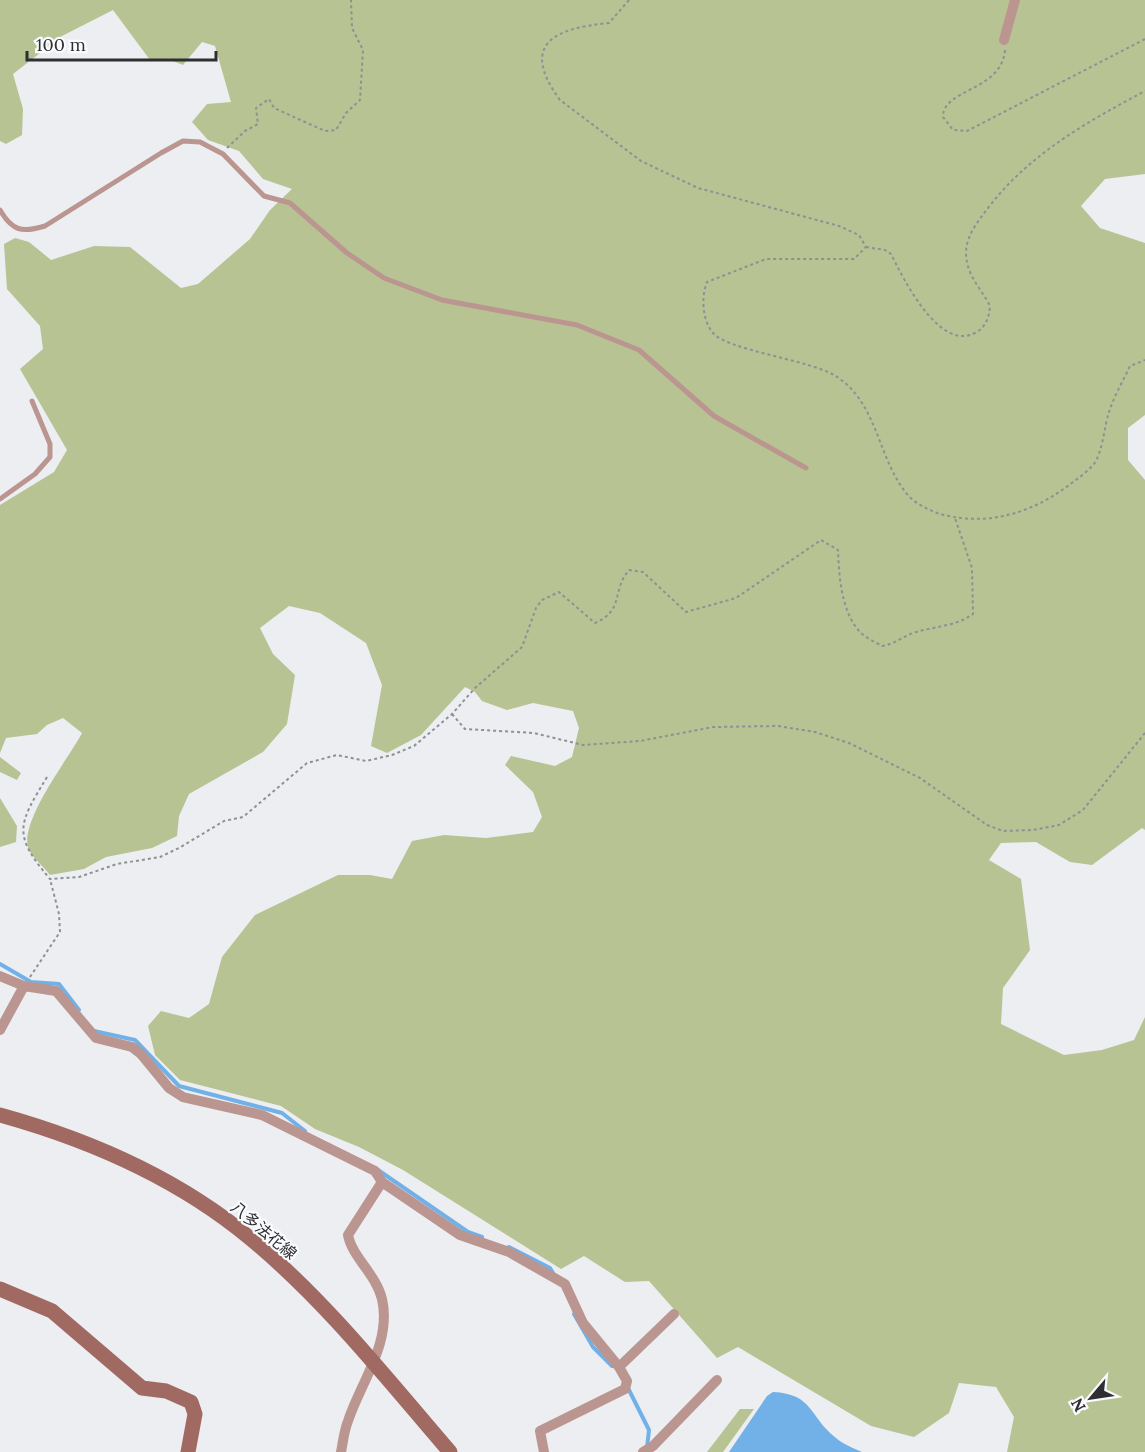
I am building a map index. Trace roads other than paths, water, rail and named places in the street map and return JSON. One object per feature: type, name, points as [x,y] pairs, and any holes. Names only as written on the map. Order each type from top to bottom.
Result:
[{"type":"main road","name":"八多法花線","points":[[0,1115],[46,1128],[109,1151],[194,1198],[258,1246],[306,1290],[373,1362],[450,1452]]},
{"type":"main road","points":[[0,1289],[52,1311],[142,1388],[166,1391],[191,1402],[195,1414],[188,1452]]},
{"type":"street","points":[[1004,40],[1015,0]]},
{"type":"street","points":[[0,976],[24,986],[61,994],[96,1038],[132,1047],[141,1054],[169,1088],[183,1097],[262,1114],[375,1171],[381,1182],[460,1235],[509,1252],[565,1284],[583,1323],[619,1366],[627,1381],[625,1389],[540,1431],[544,1452]]},
{"type":"street","points":[[0,1030],[24,986]]},
{"type":"street","points":[[340,1452],[347,1422],[373,1362],[384,1328],[381,1298],[369,1269],[350,1246],[348,1235],[381,1182]]},
{"type":"street","points":[[619,1366],[674,1314]]},
{"type":"street","points":[[643,1452],[653,1446],[717,1380]]},
{"type":"lane","points":[[0,210],[12,226],[27,232],[45,226],[183,141],[200,142],[223,154],[264,196],[290,203],[347,253],[384,278],[442,300],[577,325],[639,350],[714,416],[806,468]]},
{"type":"lane","points":[[0,498],[35,474],[50,457],[50,444],[32,400]]},
{"type":"water","points":[[773,1392],[796,1397],[804,1402],[836,1438],[862,1452],[729,1452],[767,1396]]},
{"type":"waterway","points":[[0,964],[31,982],[59,984],[79,1010]]},
{"type":"waterway","points":[[94,1031],[135,1040],[179,1086],[282,1113],[305,1131]]},
{"type":"waterway","points":[[378,1170],[468,1232],[482,1237]]},
{"type":"waterway","points":[[509,1247],[550,1268],[553,1273]]},
{"type":"waterway","points":[[574,1314],[593,1347],[612,1366]]},
{"type":"waterway","points":[[627,1386],[649,1430],[647,1448]]}]
